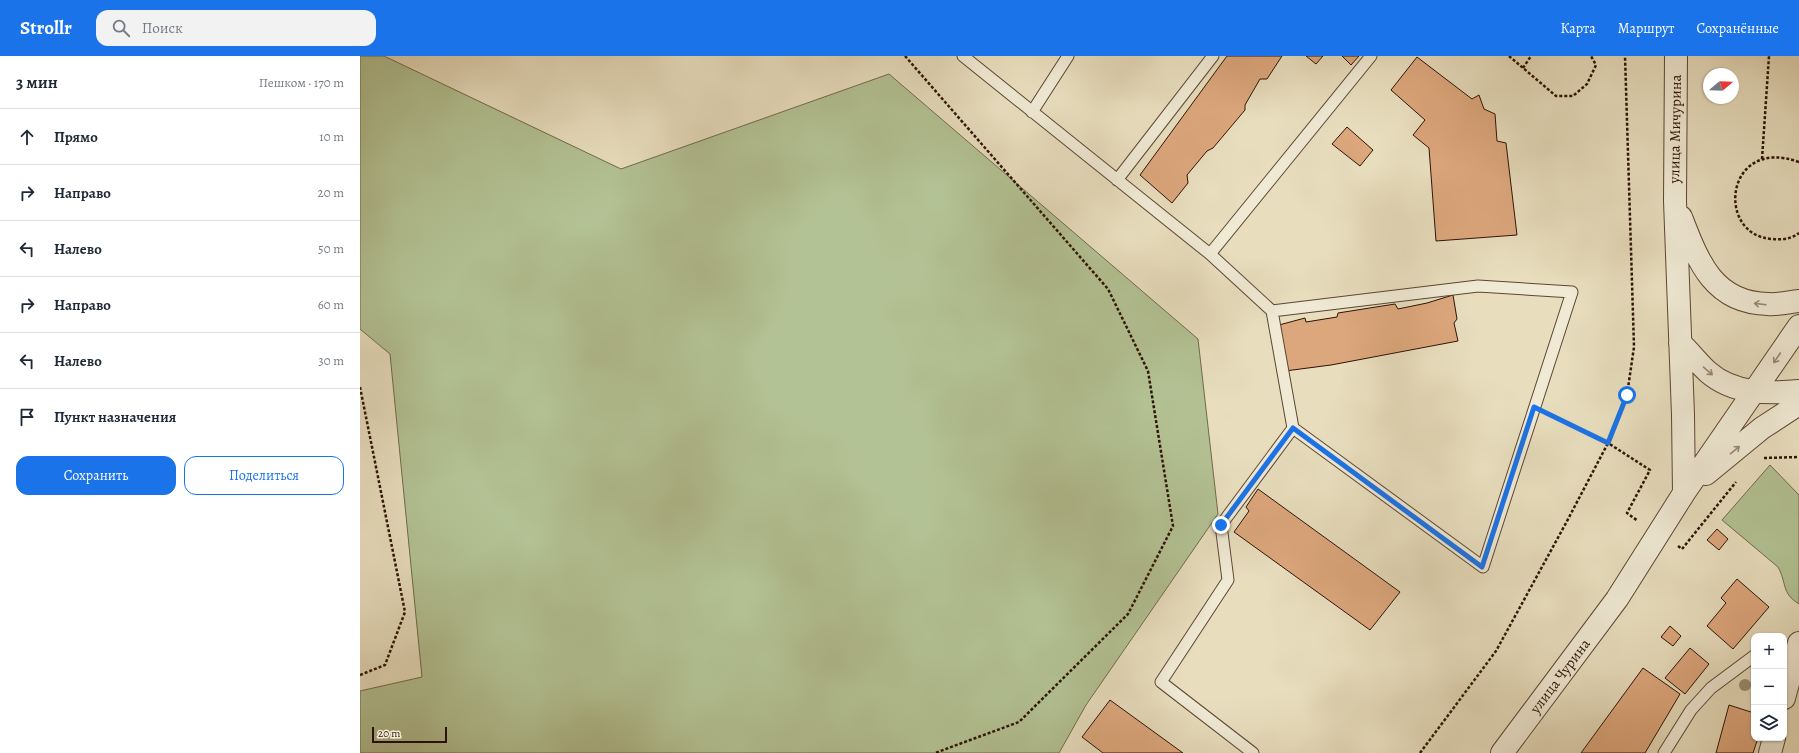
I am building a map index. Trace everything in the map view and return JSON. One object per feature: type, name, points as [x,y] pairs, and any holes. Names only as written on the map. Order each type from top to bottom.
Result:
[{"type":"street","name":"улица Мичурина","points":[[1676,56],[1675,202],[1684,493]]},
{"type":"street","points":[[1675,202],[1691,243],[1708,274],[1722,290],[1738,298],[1769,305],[1799,301]]},
{"type":"street","name":"улица Чурина","points":[[1502,753],[1617,599],[1684,493],[1799,326]]},
{"type":"street","points":[[1680,343],[1709,373],[1730,386],[1754,392],[1799,391]]},
{"type":"street","points":[[1684,493],[1762,428],[1799,404]]},
{"type":"street","points":[[1787,687],[1799,642]]},
{"type":"street","points":[[1770,753],[1773,741]]},
{"type":"lane","points":[[963,56],[1210,254],[1272,311],[1293,428],[1482,567],[1572,292],[1478,286],[1272,311]]},
{"type":"lane","points":[[1032,112],[1068,56]]},
{"type":"lane","points":[[1117,180],[1213,56]]},
{"type":"lane","points":[[1210,254],[1371,56]]},
{"type":"lane","points":[[1253,753],[1161,682],[1228,580],[1221,525],[1293,428]]},
{"type":"lane","points":[[1787,644],[1799,642]]},
{"type":"lane","points":[[1664,753],[1690,710],[1711,688],[1751,658]]},
{"type":"path","points":[[904,56],[1108,289],[1148,371],[1173,526],[1128,614],[1019,722],[935,753]]},
{"type":"path","points":[[1509,56],[1556,96],[1573,96],[1587,84],[1596,66],[1591,56]]},
{"type":"path","points":[[1523,68],[1531,56]]},
{"type":"path","points":[[1420,753],[1496,651],[1608,443],[1627,395],[1634,347],[1625,56]]},
{"type":"path","points":[[1762,158],[1768,56]]},
{"type":"path","points":[[1799,162],[1788,158],[1775,156],[1762,158],[1750,165],[1742,175],[1736,187],[1734,200],[1737,214],[1744,225],[1754,234],[1768,239],[1782,240],[1799,233]]},
{"type":"path","points":[[360,387],[405,612],[385,665],[360,675]]},
{"type":"path","points":[[1534,407],[1608,443],[1650,470]]},
{"type":"green space","points":[[360,56],[384,56],[621,169],[889,74],[1198,339],[1218,514],[1086,705],[1059,753],[360,753],[360,691],[422,677],[390,354],[360,329]]},
{"type":"green space","points":[[1770,465],[1799,495],[1799,604],[1789,596],[1778,567],[1722,520]]},
{"type":"building","points":[[1227,56],[1282,56],[1267,79],[1260,79],[1245,105],[1245,110],[1213,148],[1207,151],[1187,175],[1188,183],[1172,203],[1140,175]]},
{"type":"building","points":[[1306,56],[1323,56],[1316,64]]},
{"type":"building","points":[[1342,56],[1359,56],[1351,65]]},
{"type":"building","points":[[1417,57],[1472,99],[1479,95],[1484,109],[1495,114],[1497,141],[1506,143],[1517,235],[1436,241],[1429,148],[1413,135],[1425,120],[1391,90]]},
{"type":"building","points":[[1347,127],[1373,150],[1360,166],[1332,144]]},
{"type":"building","points":[[1453,295],[1457,319],[1454,323],[1458,341],[1331,365],[1285,371],[1279,325],[1305,318],[1306,322],[1337,317],[1338,313],[1395,304],[1398,309],[1427,303]]},
{"type":"building","points":[[1258,489],[1400,592],[1370,630],[1234,532],[1249,511],[1246,507]]},
{"type":"building","points":[[1717,529],[1728,539],[1719,550],[1707,540]]},
{"type":"building","points":[[1737,579],[1769,607],[1733,649],[1707,626],[1726,603],[1721,598]]},
{"type":"building","points":[[1670,626],[1681,636],[1673,646],[1661,637]]},
{"type":"building","points":[[1690,648],[1709,664],[1685,694],[1665,678]]},
{"type":"building","points":[[1643,668],[1680,694],[1645,753],[1581,753]]},
{"type":"building","points":[[1110,700],[1183,753],[1103,753],[1082,737]]},
{"type":"building","points":[[1729,705],[1751,712],[1751,741],[1757,741],[1753,753],[1716,753]]},
{"type":"route","points":[[1221,525],[1293,428],[1482,567],[1534,407],[1608,443],[1627,395]]}]
